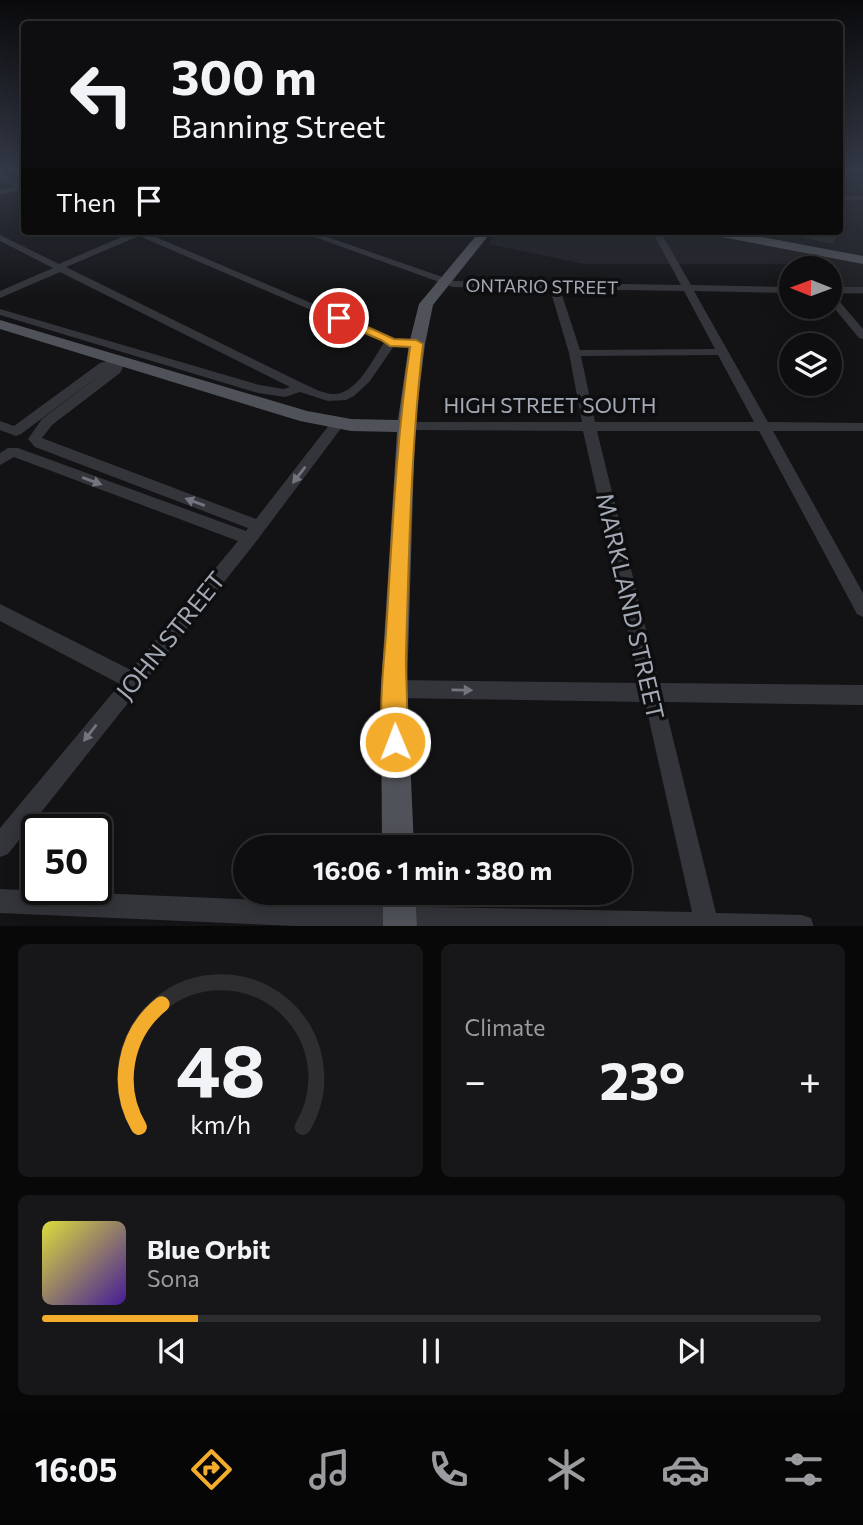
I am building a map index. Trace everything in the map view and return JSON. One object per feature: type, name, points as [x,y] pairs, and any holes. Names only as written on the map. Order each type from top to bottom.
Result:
[{"type":"main road","points":[[398,835],[394,689],[406,426],[416,344],[426,304],[477,235]]},
{"type":"main road","points":[[732,235],[863,260]]},
{"type":"main road","name":"HIGH STREET SOUTH","points":[[0,324],[306,416],[338,423],[406,426]]},
{"type":"street","points":[[0,295],[132,235]]},
{"type":"street","points":[[146,235],[374,333],[390,343],[416,344]]},
{"type":"street","name":"ONTARIO STREET","points":[[313,235],[453,284],[555,288],[779,289]]},
{"type":"street","points":[[658,235],[863,609]]},
{"type":"street","points":[[0,238],[300,387],[333,398],[345,397],[356,388],[390,343]]},
{"type":"street","name":"MARKLAND STREET","points":[[555,288],[575,353],[589,427],[707,924]]},
{"type":"street","points":[[842,290],[863,290]]},
{"type":"street","points":[[842,311],[863,336]]},
{"type":"street","points":[[0,313],[258,389],[285,393],[300,387]]},
{"type":"street","points":[[575,353],[722,352]]},
{"type":"street","points":[[121,360],[104,366],[16,431],[5,457],[254,533]]},
{"type":"street","points":[[121,360],[116,370],[47,422],[35,439],[40,444],[254,533]]},
{"type":"street","name":"JOHN STREET","points":[[0,846],[132,680],[254,533],[338,423]]},
{"type":"street","points":[[0,425],[16,431]]},
{"type":"street","name":"HIGH STREET SOUTH","points":[[406,426],[863,428]]},
{"type":"street","points":[[0,612],[132,680]]},
{"type":"street","points":[[394,689],[863,695]]},
{"type":"street","points":[[0,901],[802,926]]},
{"type":"shaded area","points":[[843,213],[863,213],[863,294],[842,294],[842,256],[779,256],[779,264],[585,264],[488,244],[494,235],[843,235]]},
{"type":"route","points":[[339,318],[385,338],[390,343],[416,344],[406,426],[394,689],[395,742]]}]
